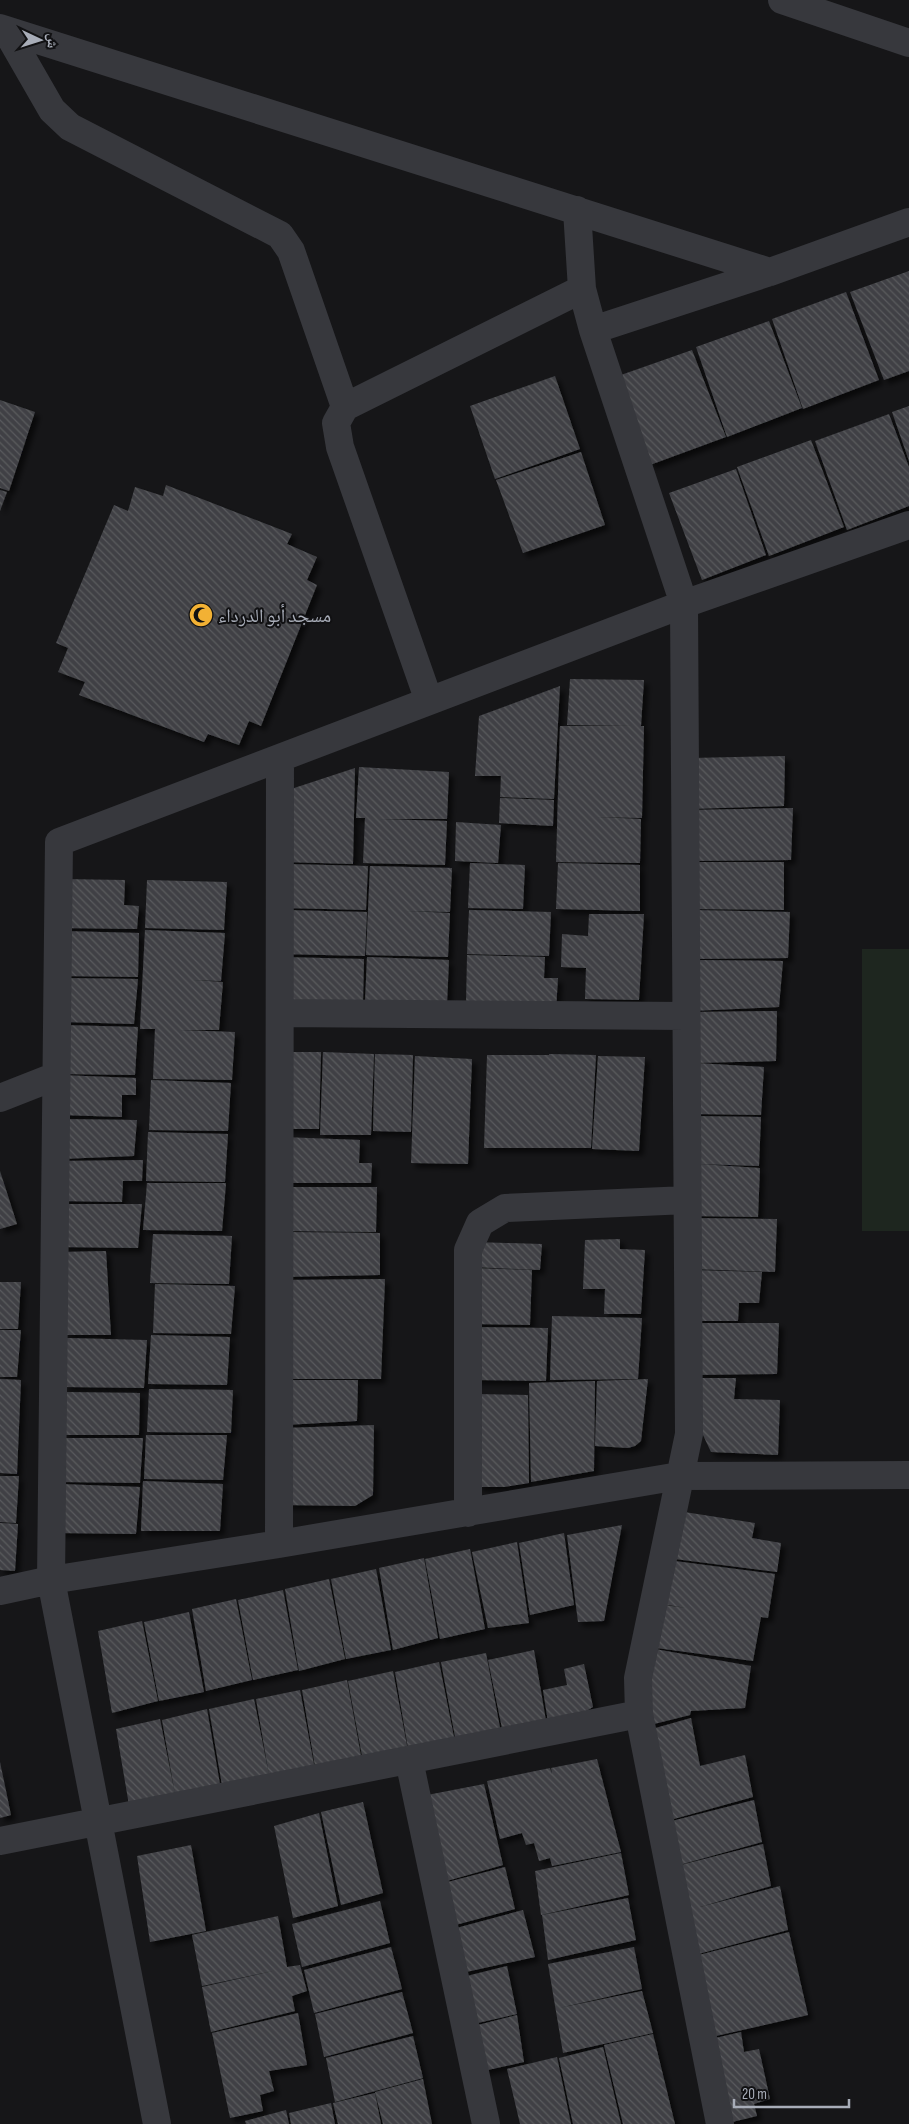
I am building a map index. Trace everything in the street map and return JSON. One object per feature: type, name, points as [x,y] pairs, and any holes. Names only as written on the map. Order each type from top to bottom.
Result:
[{"type":"street","points":[[782,0],[909,44]]},
{"type":"street","points":[[3,29],[770,272]]},
{"type":"street","points":[[3,29],[52,110],[70,127],[280,235],[291,251],[345,407]]},
{"type":"street","points":[[576,210],[582,289],[593,330],[684,604],[689,1434],[638,1678],[639,1714],[720,2124]]},
{"type":"street","points":[[593,330],[770,272],[909,222]]},
{"type":"street","points":[[430,701],[340,447],[336,423],[345,407],[582,289]]},
{"type":"street","points":[[157,2124],[51,1580],[58,842],[684,604],[909,525]]},
{"type":"street","points":[[279,1544],[280,758]]},
{"type":"street","points":[[280,1013],[686,1016]]},
{"type":"street","points":[[0,1098],[56,1076]]},
{"type":"street","points":[[468,1513],[468,1250],[480,1223],[505,1208],[688,1200]]},
{"type":"street","points":[[0,1591],[51,1580],[468,1513],[679,1476],[909,1475]]},
{"type":"street","points":[[0,1841],[639,1714]]},
{"type":"street","points":[[409,1760],[486,2124]]},
{"type":"shaded area","points":[[862,949],[909,949],[909,1231],[862,1231]]},
{"type":"building","points":[[909,271],[909,371],[884,380],[850,292]]},
{"type":"building","points":[[846,292],[879,380],[803,409],[772,319]]},
{"type":"building","points":[[769,321],[802,408],[727,437],[696,347]]},
{"type":"building","points":[[692,350],[726,437],[650,465],[618,376]]},
{"type":"building","points":[[555,376],[580,449],[495,479],[470,406]]},
{"type":"building","points":[[0,400],[35,412],[9,491],[0,488]]},
{"type":"building","points":[[909,406],[909,461],[892,412]]},
{"type":"building","points":[[889,414],[909,467],[909,506],[847,530],[815,441]]},
{"type":"building","points":[[811,440],[844,527],[769,556],[737,467]]},
{"type":"building","points":[[581,452],[605,525],[523,553],[496,480]]},
{"type":"building","points":[[736,469],[766,555],[702,580],[669,493]]},
{"type":"building","points":[[166,485],[292,534],[287,544],[317,557],[307,580],[317,585],[261,726],[249,721],[239,745],[208,734],[204,742],[79,695],[85,682],[58,672],[68,648],[56,643],[114,505],[128,511],[135,487],[163,496]]},
{"type":"building","points":[[0,490],[7,492],[0,511]]},
{"type":"building","points":[[570,679],[644,680],[641,726],[644,726],[642,818],[596,817],[641,819],[640,863],[556,862],[560,726],[633,726],[567,725]]},
{"type":"building","points":[[560,686],[554,799],[500,797],[501,776],[475,776],[479,716]]},
{"type":"building","points":[[785,756],[784,806],[689,809],[691,758]]},
{"type":"building","points":[[359,767],[449,772],[447,819],[379,819],[447,821],[445,865],[363,863],[365,818],[356,818]]},
{"type":"building","points":[[355,768],[353,864],[284,862],[285,791]]},
{"type":"building","points":[[500,798],[554,800],[553,826],[499,823]]},
{"type":"building","points":[[793,808],[791,860],[689,861],[689,810]]},
{"type":"building","points":[[456,822],[501,825],[498,863],[455,861]]},
{"type":"building","points":[[689,862],[784,862],[784,910],[690,909]]},
{"type":"building","points":[[470,863],[525,865],[523,909],[468,908]]},
{"type":"building","points":[[558,863],[640,865],[640,911],[556,909]]},
{"type":"building","points":[[286,864],[368,866],[366,910],[284,908]]},
{"type":"building","points":[[370,866],[452,868],[450,912],[405,911],[450,913],[448,957],[366,955]]},
{"type":"building","points":[[62,879],[125,880],[124,905],[139,906],[137,929],[60,928]]},
{"type":"building","points":[[147,880],[227,882],[224,930],[145,928]]},
{"type":"building","points":[[284,910],[367,912],[365,956],[282,954]]},
{"type":"building","points":[[469,910],[551,912],[549,956],[467,954]]},
{"type":"building","points":[[689,910],[790,912],[788,958],[689,959]]},
{"type":"building","points":[[589,914],[644,914],[639,1000],[585,999],[586,968],[561,967],[562,934],[588,936]]},
{"type":"building","points":[[145,930],[225,933],[221,981],[192,980],[223,982],[219,1030],[179,1030],[235,1032],[232,1080],[153,1079],[155,1029],[140,1029]]},
{"type":"building","points":[[63,931],[139,933],[138,977],[61,976]]},
{"type":"building","points":[[467,955],[545,957],[544,978],[558,978],[556,1010],[466,1004]]},
{"type":"building","points":[[282,957],[364,959],[363,1002],[281,1001]]},
{"type":"building","points":[[367,957],[449,960],[447,1004],[365,1002]]},
{"type":"building","points":[[692,960],[783,961],[779,1007],[691,1011]]},
{"type":"building","points":[[63,978],[138,979],[134,1024],[64,1022]]},
{"type":"building","points":[[777,1011],[776,1061],[694,1063],[695,1012]]},
{"type":"building","points":[[62,1025],[138,1027],[135,1075],[60,1074]]},
{"type":"building","points":[[283,1052],[321,1052],[319,1129],[280,1129]]},
{"type":"building","points":[[323,1052],[374,1054],[371,1135],[320,1135]]},
{"type":"building","points":[[375,1054],[413,1055],[411,1132],[373,1131]]},
{"type":"building","points":[[487,1055],[596,1055],[591,1148],[484,1148]]},
{"type":"building","points":[[415,1056],[472,1059],[468,1164],[411,1163]]},
{"type":"building","points":[[598,1056],[645,1057],[639,1151],[592,1149]]},
{"type":"building","points":[[696,1063],[764,1067],[761,1115],[695,1114]]},
{"type":"building","points":[[60,1075],[136,1078],[136,1095],[122,1095],[122,1117],[61,1115]]},
{"type":"building","points":[[151,1080],[231,1083],[228,1131],[149,1130]]},
{"type":"building","points":[[693,1116],[761,1117],[759,1166],[698,1164],[760,1168],[758,1217],[691,1216]]},
{"type":"building","points":[[61,1119],[137,1120],[134,1156],[61,1159]]},
{"type":"building","points":[[148,1132],[228,1134],[225,1182],[146,1181]]},
{"type":"building","points":[[283,1137],[360,1140],[359,1163],[372,1163],[371,1183],[282,1183]]},
{"type":"building","points":[[143,1160],[142,1181],[123,1181],[122,1202],[61,1201],[60,1161]]},
{"type":"building","points":[[0,1171],[17,1224],[0,1229]]},
{"type":"building","points":[[147,1183],[226,1183],[222,1231],[143,1230]]},
{"type":"building","points":[[283,1187],[377,1187],[376,1232],[283,1231]]},
{"type":"building","points":[[61,1204],[142,1204],[138,1248],[59,1247]]},
{"type":"building","points":[[693,1218],[777,1219],[775,1272],[692,1269]]},
{"type":"building","points":[[282,1232],[380,1233],[380,1275],[282,1277]]},
{"type":"building","points":[[153,1234],[232,1236],[229,1284],[150,1283]]},
{"type":"building","points":[[620,1239],[620,1249],[645,1250],[641,1314],[604,1314],[605,1289],[583,1289],[585,1240]]},
{"type":"building","points":[[473,1242],[542,1244],[540,1270],[473,1267]]},
{"type":"building","points":[[106,1251],[111,1335],[65,1335],[62,1252]]},
{"type":"building","points":[[473,1268],[532,1270],[530,1325],[473,1324]]},
{"type":"building","points":[[691,1270],[762,1272],[759,1303],[739,1303],[738,1321],[691,1321]]},
{"type":"building","points":[[385,1279],[381,1379],[284,1379],[284,1280]]},
{"type":"building","points":[[0,1282],[21,1282],[18,1329],[0,1329]]},
{"type":"building","points":[[155,1284],[235,1286],[231,1334],[153,1333]]},
{"type":"building","points":[[552,1316],[642,1318],[638,1379],[550,1380]]},
{"type":"building","points":[[694,1323],[779,1323],[777,1374],[694,1375]]},
{"type":"building","points":[[472,1327],[548,1328],[546,1381],[472,1380]]},
{"type":"building","points":[[0,1330],[21,1330],[17,1377],[0,1377]]},
{"type":"building","points":[[151,1335],[230,1337],[227,1385],[148,1384]]},
{"type":"building","points":[[67,1338],[147,1340],[144,1388],[65,1387]]},
{"type":"building","points":[[697,1378],[736,1378],[734,1399],[780,1400],[778,1455],[711,1452],[696,1420]]},
{"type":"building","points":[[0,1379],[21,1380],[17,1474],[0,1473]]},
{"type":"building","points":[[648,1379],[641,1441],[635,1446],[628,1448],[595,1446],[597,1381]]},
{"type":"building","points":[[285,1380],[358,1380],[357,1421],[285,1425]]},
{"type":"building","points":[[595,1381],[594,1471],[531,1482],[529,1383]]},
{"type":"building","points":[[149,1389],[233,1390],[231,1433],[147,1432]]},
{"type":"building","points":[[65,1392],[140,1393],[139,1435],[64,1435]]},
{"type":"building","points":[[475,1394],[528,1395],[529,1483],[504,1487],[478,1487]]},
{"type":"building","points":[[374,1425],[373,1495],[355,1506],[283,1505],[284,1428]]},
{"type":"building","points":[[146,1435],[227,1435],[223,1480],[144,1479]]},
{"type":"building","points":[[63,1438],[143,1438],[140,1483],[61,1482]]},
{"type":"building","points":[[0,1476],[19,1476],[16,1523],[0,1522]]},
{"type":"building","points":[[143,1481],[223,1484],[220,1531],[141,1531]]},
{"type":"building","points":[[60,1484],[140,1487],[136,1534],[57,1533]]},
{"type":"building","points":[[678,1511],[755,1523],[752,1538],[781,1543],[777,1572],[667,1558]]},
{"type":"building","points":[[0,1523],[18,1524],[15,1571],[0,1570]]},
{"type":"building","points":[[622,1525],[604,1621],[578,1622],[567,1535]]},
{"type":"building","points":[[564,1533],[574,1605],[530,1615],[519,1543]]},
{"type":"building","points":[[517,1542],[529,1623],[488,1628],[472,1552]]},
{"type":"building","points":[[470,1549],[485,1629],[440,1639],[425,1559]]},
{"type":"building","points":[[424,1558],[438,1638],[393,1650],[379,1568]]},
{"type":"building","points":[[667,1560],[775,1574],[768,1618],[761,1617],[753,1661],[649,1647],[657,1604],[686,1608],[657,1603]]},
{"type":"building","points":[[376,1569],[391,1650],[346,1659],[331,1579]]},
{"type":"building","points":[[329,1579],[345,1659],[299,1671],[285,1589]]},
{"type":"building","points":[[283,1590],[298,1670],[253,1680],[238,1600]]},
{"type":"building","points":[[236,1599],[252,1680],[206,1691],[192,1609]]},
{"type":"building","points":[[189,1612],[204,1692],[159,1701],[144,1622]]},
{"type":"building","points":[[142,1621],[158,1701],[112,1713],[98,1631]]},
{"type":"building","points":[[649,1648],[751,1666],[745,1708],[691,1711],[690,1715],[646,1726]]},
{"type":"building","points":[[534,1650],[546,1721],[503,1733],[488,1660]]},
{"type":"building","points":[[486,1653],[501,1733],[456,1742],[441,1662]]},
{"type":"building","points":[[439,1662],[455,1742],[409,1754],[395,1672]]},
{"type":"building","points":[[584,1664],[593,1707],[573,1719],[548,1722],[543,1690],[567,1685],[564,1669]]},
{"type":"building","points":[[393,1671],[408,1751],[363,1761],[348,1681]]},
{"type":"building","points":[[347,1680],[362,1761],[316,1772],[302,1690]]},
{"type":"building","points":[[300,1690],[315,1770],[223,1791],[209,1709],[254,1699],[269,1775],[256,1699]]},
{"type":"building","points":[[207,1709],[221,1790],[130,1811],[116,1729],[160,1719],[175,1794],[162,1720]]},
{"type":"building","points":[[691,1718],[700,1766],[745,1755],[753,1797],[663,1822],[645,1731]]},
{"type":"building","points":[[597,1759],[621,1852],[552,1866],[550,1858],[539,1861],[534,1843],[526,1845],[522,1833],[500,1839],[487,1781],[550,1768],[552,1774],[551,1768]]},
{"type":"building","points":[[0,1762],[11,1815],[0,1818]]},
{"type":"building","points":[[484,1784],[503,1865],[440,1883],[422,1796]]},
{"type":"building","points":[[754,1800],[762,1842],[672,1867],[664,1823]]},
{"type":"building","points":[[363,1802],[383,1893],[341,1905],[321,1812]]},
{"type":"building","points":[[319,1813],[338,1906],[293,1918],[274,1826]]},
{"type":"building","points":[[763,1844],[771,1886],[700,1907],[780,1886],[788,1930],[691,1956],[673,1867]]},
{"type":"building","points":[[191,1845],[206,1931],[150,1942],[137,1856]]},
{"type":"building","points":[[621,1853],[629,1895],[541,1915],[535,1871]]},
{"type":"building","points":[[505,1867],[515,1909],[448,1927],[440,1884]]},
{"type":"building","points":[[628,1898],[636,1940],[548,1960],[542,1915]]},
{"type":"building","points":[[380,1901],[390,1943],[302,1967],[292,1924]]},
{"type":"building","points":[[523,1910],[535,1957],[457,1974],[449,1930]]},
{"type":"building","points":[[278,1916],[287,1967],[300,1965],[307,1991],[292,1996],[295,2011],[211,2032],[202,1987],[277,1970],[202,1986],[192,1935]]},
{"type":"building","points":[[789,1932],[808,2015],[707,2038],[691,1957]]},
{"type":"building","points":[[391,1947],[402,1989],[314,2013],[304,1970]]},
{"type":"building","points":[[634,1947],[642,1989],[559,2008],[642,1991],[653,2033],[563,2053],[548,1964]]},
{"type":"building","points":[[507,1966],[517,2014],[469,2025],[459,1978]]},
{"type":"building","points":[[402,1992],[413,2033],[324,2057],[315,2014]]},
{"type":"building","points":[[298,2013],[307,2065],[269,2071],[274,2091],[260,2095],[263,2111],[230,2118],[212,2033]]},
{"type":"building","points":[[517,2015],[524,2062],[479,2072],[470,2027]]},
{"type":"building","points":[[741,2032],[744,2052],[759,2049],[770,2099],[754,2104],[757,2116],[724,2124],[707,2040]]},
{"type":"building","points":[[653,2034],[675,2124],[623,2124],[604,2045]]},
{"type":"building","points":[[413,2036],[423,2078],[335,2102],[326,2058]]},
{"type":"building","points":[[603,2047],[621,2124],[573,2124],[559,2058]]},
{"type":"building","points":[[557,2057],[571,2124],[520,2124],[507,2069]]},
{"type":"building","points":[[423,2079],[432,2124],[383,2124],[375,2092]]},
{"type":"building","points":[[375,2093],[381,2124],[338,2124],[333,2103]]},
{"type":"building","points":[[331,2103],[335,2124],[291,2124],[289,2113]]},
{"type":"building","points":[[286,2110],[289,2124],[246,2124],[245,2121]]},
{"type":"place","name":"مسجد أبو الدرداء","points":[[201,615]]}]
